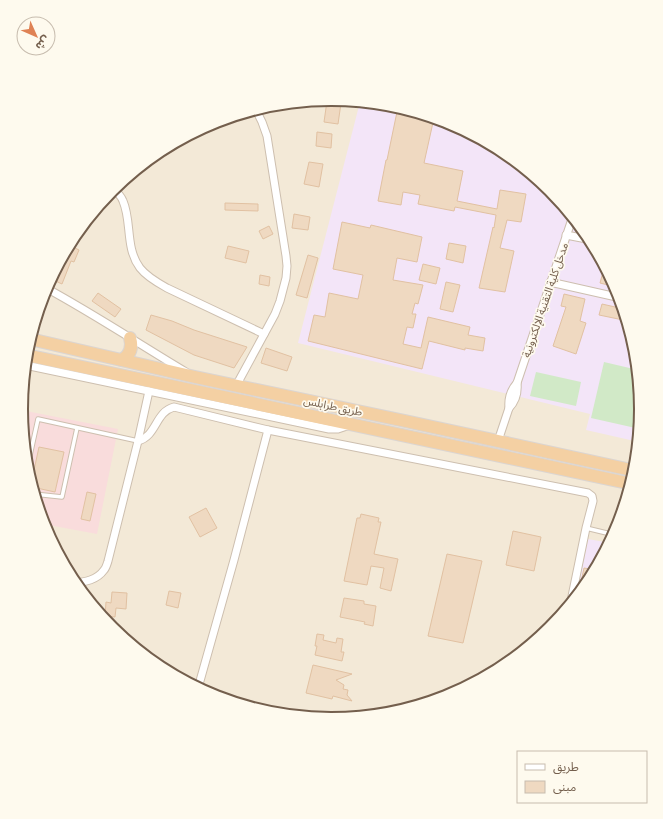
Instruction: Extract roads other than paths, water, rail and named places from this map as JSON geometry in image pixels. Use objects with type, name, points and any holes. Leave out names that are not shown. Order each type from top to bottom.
[{"type":"highway","points":[[122,360],[130,351],[130,338]]},
{"type":"highway","name":"طريق طرابلس","points":[[36,341],[236,386],[412,422],[629,469]]},
{"type":"highway","points":[[33,356],[626,483]]},
{"type":"street","points":[[236,386],[275,314],[284,288],[287,266],[285,245],[267,136],[258,115]]},
{"type":"street","points":[[118,194],[123,202],[131,248],[140,268],[156,282],[264,334]]},
{"type":"street","name":"مدخل كلية التقنية الإلكترونية","points":[[498,441],[509,408],[517,396],[517,383],[570,223]]},
{"type":"street","points":[[566,235],[582,238]]},
{"type":"street","points":[[550,282],[613,296]]},
{"type":"street","points":[[52,291],[81,307],[195,377]]},
{"type":"street","points":[[32,366],[329,429],[343,428],[352,424]]},
{"type":"street","points":[[82,582],[96,578],[104,571],[108,561],[149,392]]},
{"type":"street","points":[[138,441],[149,435],[163,413],[169,408],[174,407],[268,430],[588,493],[592,496],[593,501],[573,593]]},
{"type":"street","points":[[199,683],[234,560],[268,430]]},
{"type":"lane","points":[[31,450],[38,419],[138,441]]},
{"type":"lane","points":[[40,495],[62,497],[77,428]]},
{"type":"lane","points":[[586,528],[609,533]]}]
